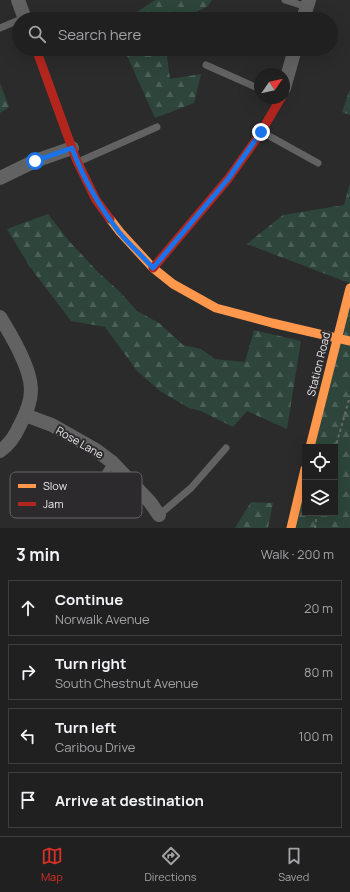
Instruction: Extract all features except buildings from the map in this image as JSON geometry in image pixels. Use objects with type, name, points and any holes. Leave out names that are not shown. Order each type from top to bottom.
[{"type":"street","points":[[18,0],[21,12]]},
{"type":"street","points":[[39,56],[72,148],[96,200],[120,232],[153,268],[173,284],[216,308],[350,341]]},
{"type":"street","points":[[290,68],[293,56]]},
{"type":"street","points":[[153,268],[228,179],[261,132],[277,104]]},
{"type":"street","points":[[0,178],[35,161],[72,148]]},
{"type":"street","name":"Station Road","points":[[311,444],[350,288]]},
{"type":"street","points":[[0,317],[28,370],[31,389],[30,403],[17,432],[0,451]]},
{"type":"street","name":"Rose Lane","points":[[25,415],[52,425],[96,450],[112,462],[122,472]]},
{"type":"street","points":[[290,528],[302,480]]},
{"type":"street","name":"Rose Lane","points":[[142,494],[159,515]]},
{"type":"lane","points":[[285,0],[306,9]]},
{"type":"lane","points":[[0,28],[12,23]]},
{"type":"lane","points":[[206,65],[254,86]]},
{"type":"lane","points":[[78,163],[156,127]]},
{"type":"lane","points":[[261,132],[318,162]]},
{"type":"lane","points":[[159,515],[191,488],[226,448]]},
{"type":"lane","points":[[106,472],[112,462]]},
{"type":"path","points":[[336,444],[350,396]]},
{"type":"path","points":[[315,528],[317,516]]},
{"type":"green space","points":[[155,0],[212,0],[208,6],[196,12],[137,12]]},
{"type":"green space","points":[[127,56],[167,56],[170,79],[201,74],[194,103],[155,118]]},
{"type":"green space","points":[[0,83],[9,107],[0,113]]},
{"type":"green space","points":[[350,89],[350,115],[342,112]]},
{"type":"green space","points":[[350,183],[350,528],[290,528],[302,478],[302,516],[338,516],[338,444],[311,444],[349,283],[247,244],[283,215],[344,205]]},
{"type":"green space","points":[[48,214],[69,241],[137,311],[159,323],[183,345],[201,349],[215,359],[245,362],[254,330],[301,341],[287,429],[247,411],[233,427],[201,411],[189,408],[160,391],[137,371],[105,327],[71,321],[30,267],[7,229]]},
{"type":"green space","points":[[251,502],[273,503],[268,528],[235,528]]},
{"type":"traffic: slow","points":[[110,219],[153,268],[173,284],[216,308],[350,341]]},
{"type":"traffic: slow","points":[[311,444],[350,288]]},
{"type":"traffic: slow","points":[[291,528],[302,480]]},
{"type":"traffic: jam","points":[[39,56],[76,159],[96,200],[110,219]]},
{"type":"traffic: jam","points":[[153,268],[228,179],[258,137],[277,104]]},
{"type":"route","points":[[35,161],[72,148],[96,200],[120,232],[153,268],[228,179],[261,132]]}]
